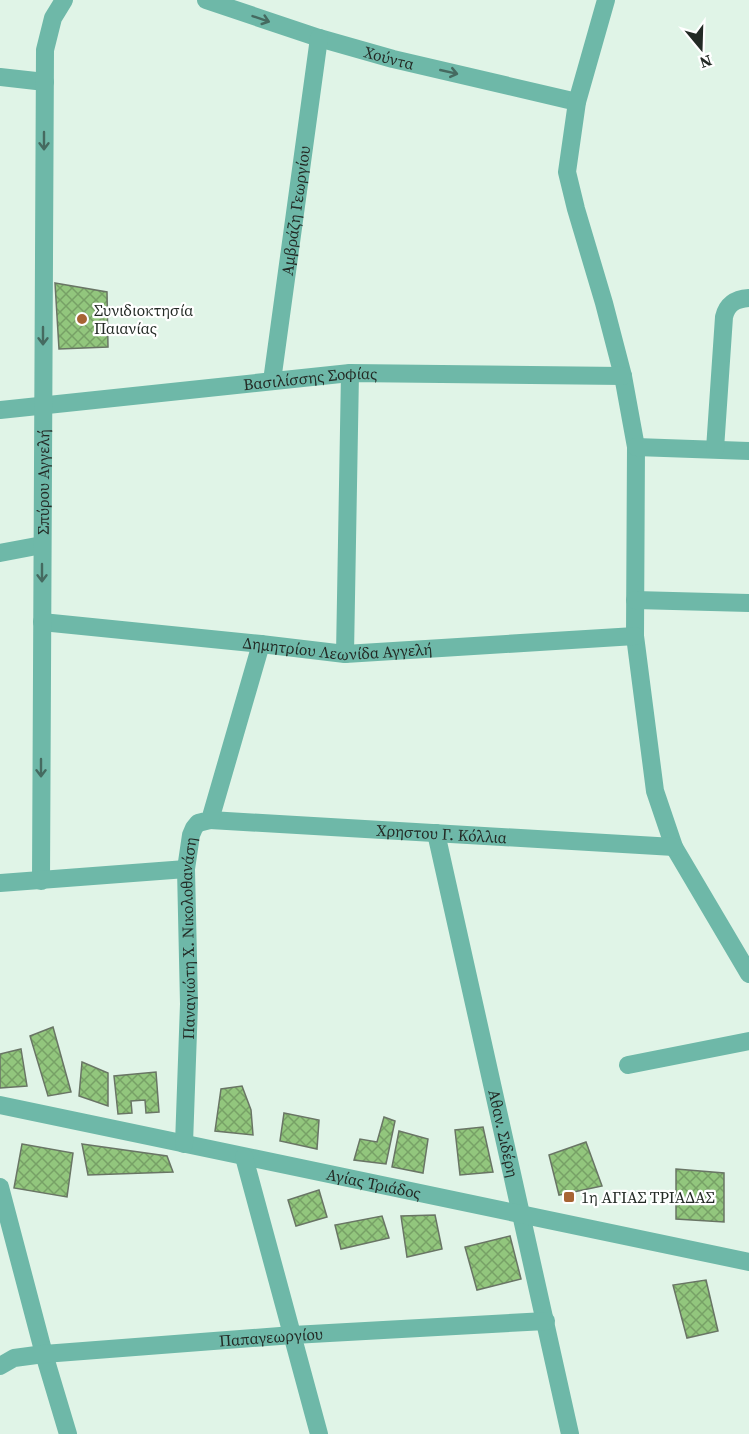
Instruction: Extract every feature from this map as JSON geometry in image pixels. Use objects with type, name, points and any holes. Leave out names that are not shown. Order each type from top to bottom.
[{"type":"street","name":"Σπύρου Αγγελή","points":[[41,881],[45,50],[53,18],[64,0]]},
{"type":"street","name":"Χούντα","points":[[206,0],[319,38],[393,59],[577,102]]},
{"type":"street","points":[[606,0],[577,102],[567,172],[623,376],[636,447],[635,636],[655,790],[674,847],[749,974]]},
{"type":"street","name":"Αμβράζη Γεωργίου","points":[[272,381],[319,38]]},
{"type":"street","points":[[0,77],[45,82]]},
{"type":"street","points":[[716,449],[725,311],[735,301],[749,298]]},
{"type":"street","points":[[345,654],[350,373]]},
{"type":"street","name":"Βασιλίσσης Σοφίας","points":[[0,410],[350,373],[623,376]]},
{"type":"street","points":[[636,447],[749,451]]},
{"type":"street","points":[[0,553],[42,545]]},
{"type":"street","points":[[635,600],[749,603]]},
{"type":"street","name":"Δημητρίου Λεωνίδα Αγγελή","points":[[42,622],[345,654],[635,636]]},
{"type":"street","name":"Παναγιώτη Χ. Νικολοθανάση","points":[[184,1144],[189,1004],[186,869],[191,835],[198,823],[210,820],[261,644]]},
{"type":"street","name":"Χρηστου Γ. Κόλλια","points":[[210,820],[674,847]]},
{"type":"street","name":"Αθαν. Σιδέρη","points":[[436,833],[570,1434]]},
{"type":"street","points":[[0,883],[186,869]]},
{"type":"street","points":[[628,1065],[749,1041]]},
{"type":"street","name":"Αγίας Τριάδος","points":[[0,1105],[749,1262]]},
{"type":"street","points":[[244,1157],[318,1434]]},
{"type":"street","points":[[0,1187],[9,1257],[44,1354],[68,1434]]},
{"type":"street","name":"Παπαγεωργίου","points":[[0,1366],[14,1358],[44,1354],[292,1335],[546,1321]]},
{"type":"building","name":"Συνιδιοκτησία Παιανίας","points":[[55,283],[107,292],[108,347],[59,349]]},
{"type":"building","points":[[53,1027],[71,1092],[48,1096],[30,1036]]},
{"type":"building","points":[[21,1049],[27,1086],[0,1088],[0,1054]]},
{"type":"building","points":[[82,1062],[108,1073],[108,1106],[79,1096]]},
{"type":"building","points":[[156,1072],[159,1112],[146,1113],[145,1100],[131,1101],[132,1113],[118,1114],[114,1076]]},
{"type":"building","points":[[242,1086],[251,1110],[253,1135],[215,1131],[221,1089]]},
{"type":"building","points":[[284,1113],[319,1120],[317,1149],[280,1141]]},
{"type":"building","points":[[384,1117],[395,1121],[386,1164],[354,1160],[360,1139],[377,1142]]},
{"type":"building","points":[[483,1127],[493,1172],[460,1175],[455,1130]]},
{"type":"building","points":[[399,1131],[428,1139],[423,1173],[392,1167]]},
{"type":"building","points":[[586,1142],[602,1186],[559,1195],[549,1155]]},
{"type":"building","points":[[22,1144],[73,1153],[67,1197],[14,1188]]},
{"type":"building","points":[[82,1144],[167,1156],[173,1172],[88,1175]]},
{"type":"building","points":[[676,1169],[724,1173],[724,1222],[676,1219]]},
{"type":"building","points":[[319,1190],[327,1217],[296,1226],[288,1200]]},
{"type":"building","points":[[435,1215],[442,1249],[407,1257],[401,1216]]},
{"type":"building","points":[[382,1216],[389,1238],[341,1249],[335,1225]]},
{"type":"building","points":[[510,1236],[521,1279],[477,1290],[465,1247]]},
{"type":"building","points":[[706,1280],[718,1331],[687,1338],[673,1285]]},
{"type":"place","name":"Συνιδιοκτησία Παιανίας","points":[[82,319]]},
{"type":"place","name":"1η ΑΓΙΑΣ ΤΡΙΑΔΑΣ","points":[[569,1197]]}]
